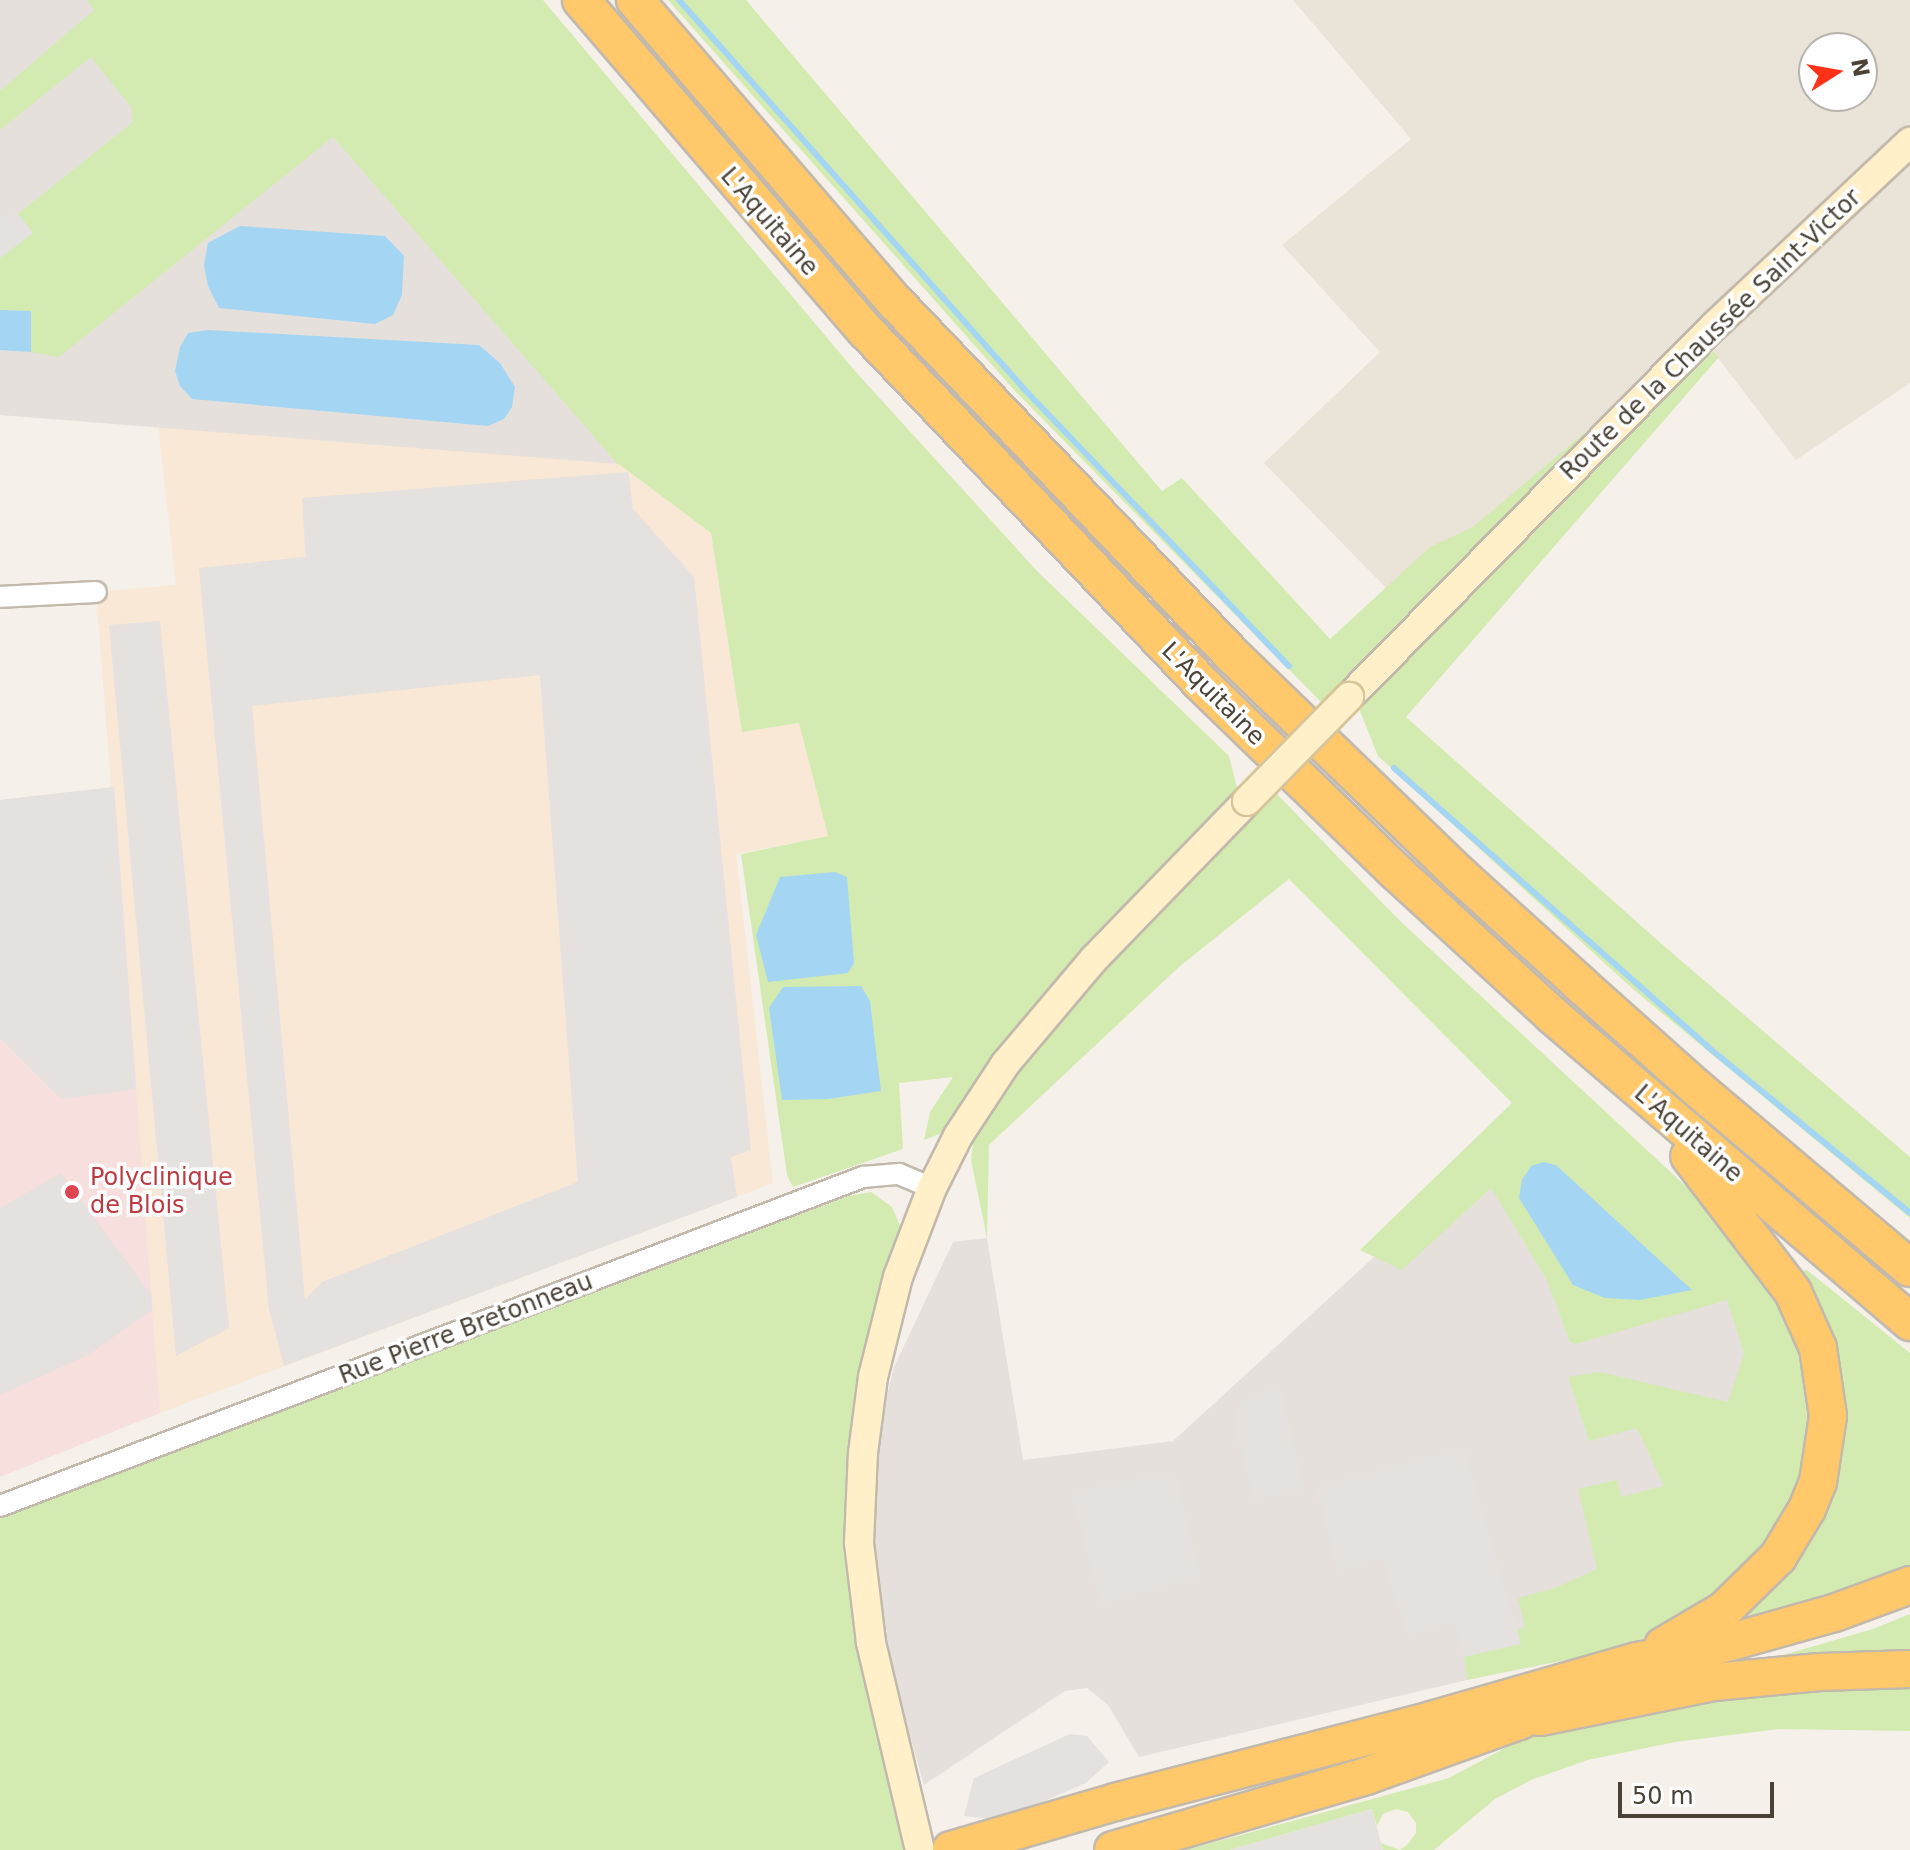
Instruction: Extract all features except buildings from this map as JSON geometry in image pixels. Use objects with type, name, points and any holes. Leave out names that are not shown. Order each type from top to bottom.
[{"type":"highway","name":"L'Aquitaine","points":[[581,0],[866,331],[1096,577],[1350,828],[1641,1095],[1910,1322]]},
{"type":"highway","name":"L'Aquitaine","points":[[635,0],[896,303],[1228,651],[1460,875],[1580,984],[1709,1099],[1910,1268]]},
{"type":"highway","points":[[1637,1661],[1724,1610],[1778,1557],[1807,1509],[1818,1482],[1828,1416],[1818,1348],[1793,1292],[1769,1256],[1641,1095]]},
{"type":"highway","points":[[951,1850],[1115,1802],[1431,1720],[1637,1661],[1713,1647],[1783,1628],[1910,1585]]},
{"type":"highway","points":[[1113,1850],[1366,1776],[1519,1721],[1570,1698],[1837,1624],[1910,1597]]},
{"type":"highway","points":[[1519,1721],[1714,1682],[1820,1672],[1910,1669]]},
{"type":"street","name":"Route de la Chaussée Saint-Victor","points":[[920,1850],[871,1642],[859,1543],[860,1497],[873,1377],[906,1253],[932,1188],[975,1107],[1049,1009],[1247,801],[1704,336],[1910,142]]},
{"type":"street","points":[[0,597],[96,592]]},
{"type":"street","name":"Rue Pierre Bretonneau","points":[[0,1506],[863,1177],[899,1174],[932,1188]]},
{"type":"shaded area","points":[[0,0],[490,0],[745,474],[0,415]]},
{"type":"shaded area","points":[[1293,0],[1910,0],[1910,383],[1796,460],[1718,358],[1417,686],[1385,587],[1264,463],[1380,352],[1282,245],[1411,139]]},
{"type":"shaded area","points":[[14,209],[33,233],[0,258],[0,220]]},
{"type":"shaded area","points":[[158,425],[616,462],[711,533],[742,732],[799,723],[828,836],[736,854],[773,1183],[160,1413],[96,592],[176,585]]},
{"type":"shaded area","points":[[628,472],[633,509],[694,577],[751,1150],[731,1157],[737,1197],[284,1366],[269,1309],[199,568],[306,557],[302,498]],"holes":[[[540,675],[578,1182],[322,1282],[305,1300],[252,706]]]},
{"type":"shaded area","points":[[160,621],[229,1328],[176,1356],[109,625]]},
{"type":"shaded area","name":"Polyclinique de Blois","points":[[114,787],[160,1413],[0,1477],[0,800]]},
{"type":"shaded area","points":[[114,787],[136,1089],[61,1099],[0,1038],[0,800]]},
{"type":"shaded area","points":[[1551,1095],[1771,1304],[1634,1641],[1139,1757],[1108,1705],[1087,1688],[1065,1691],[924,1785],[896,1687],[875,1574],[871,1511],[878,1431],[894,1367],[953,1242],[987,1238],[1023,1460],[1173,1441]]},
{"type":"shaded area","points":[[61,1173],[151,1295],[152,1310],[88,1355],[0,1395],[0,1208]]},
{"type":"shaded area","points":[[1279,1386],[1304,1489],[1254,1499],[1235,1428],[1240,1401]]},
{"type":"shaded area","points":[[1464,1448],[1521,1644],[1464,1657],[1454,1621],[1407,1635],[1382,1557],[1338,1571],[1316,1488]]},
{"type":"shaded area","points":[[1175,1472],[1200,1576],[1101,1603],[1071,1493]]},
{"type":"shaded area","points":[[1070,1734],[1087,1736],[1109,1762],[1086,1783],[1000,1820],[964,1816],[974,1778]]},
{"type":"shaded area","points":[[1372,1809],[1383,1850],[1230,1850]]},
{"type":"green space","points":[[87,0],[543,0],[855,371],[1037,571],[1229,756],[1238,792],[947,1131],[924,1140],[930,1112],[953,1077],[899,1083],[903,1149],[793,1187],[787,1175],[741,854],[828,836],[799,723],[742,732],[711,533],[616,462],[333,137],[59,357],[31,352],[31,311],[0,310],[0,258],[33,233],[18,214],[133,122],[131,107],[91,57],[0,130],[0,91],[94,10]]},
{"type":"green space","points":[[668,0],[746,0],[1162,491],[1182,478],[1330,639],[1430,547],[1473,527],[1639,387],[1496,536],[1428,596],[1323,704],[1015,391]]},
{"type":"green space","points":[[1707,346],[1719,357],[1406,717],[1664,946],[1910,1157],[1910,1218],[1634,990],[1378,756],[1358,706]]},
{"type":"green space","points":[[1275,792],[1399,920],[1733,1230],[1782,1296],[1802,1342],[1815,1425],[1806,1480],[1774,1544],[1735,1588],[1680,1622],[1620,1649],[1467,1680],[1464,1657],[1521,1643],[1517,1630],[1525,1627],[1518,1598],[1555,1588],[1597,1569],[1578,1489],[1617,1480],[1621,1497],[1664,1486],[1637,1428],[1589,1441],[1568,1377],[1600,1372],[1728,1402],[1744,1354],[1727,1300],[1576,1344],[1570,1342],[1546,1278],[1491,1188],[1402,1270],[1360,1250],[1512,1103],[1289,879],[1179,967],[989,1145],[987,1238],[971,1160],[975,1129],[1027,1053],[1089,979]]},
{"type":"green space","points":[[871,1192],[892,1207],[901,1228],[852,1528],[909,1850],[0,1850],[0,1519],[849,1196]]},
{"type":"green space","points":[[1807,1270],[1910,1353],[1910,1573],[1714,1632],[1820,1518],[1797,1272]]},
{"type":"green space","points":[[1910,1614],[1910,1661],[1738,1668],[1873,1629]]},
{"type":"green space","points":[[1819,1684],[1910,1687],[1910,1731],[1779,1729],[1675,1742],[1588,1760],[1531,1780],[1495,1799],[1434,1850],[1400,1850],[1416,1833],[1416,1823],[1408,1812],[1396,1809],[1383,1814],[1377,1826],[1372,1809],[1230,1850],[1186,1850],[1449,1778],[1520,1740],[1585,1718]]},
{"type":"green space","points":[[1381,1843],[1400,1850],[1383,1850]]},
{"type":"water","points":[[240,226],[385,236],[404,256],[402,295],[393,315],[375,324],[219,308],[208,286],[204,265],[208,243]]},
{"type":"water","points":[[0,310],[31,311],[31,352],[0,350]]},
{"type":"water","points":[[208,330],[479,345],[500,363],[515,387],[512,407],[504,419],[488,426],[192,399],[180,386],[175,371],[180,347],[188,333]]},
{"type":"water","points":[[835,872],[847,877],[854,963],[848,973],[768,982],[756,935],[780,877]]},
{"type":"water","points":[[861,986],[870,1001],[881,1091],[828,1099],[782,1100],[769,1008],[783,987]]},
{"type":"water","points":[[1544,1162],[1556,1165],[1692,1290],[1640,1300],[1605,1298],[1573,1285],[1519,1198],[1522,1180],[1531,1166]]},
{"type":"waterway","points":[[679,0],[1025,390],[1289,666]]},
{"type":"waterway","points":[[1394,768],[1708,1047],[1910,1213]]},
{"type":"place","name":"Polyclinique de Blois","points":[[72,1192]]}]
